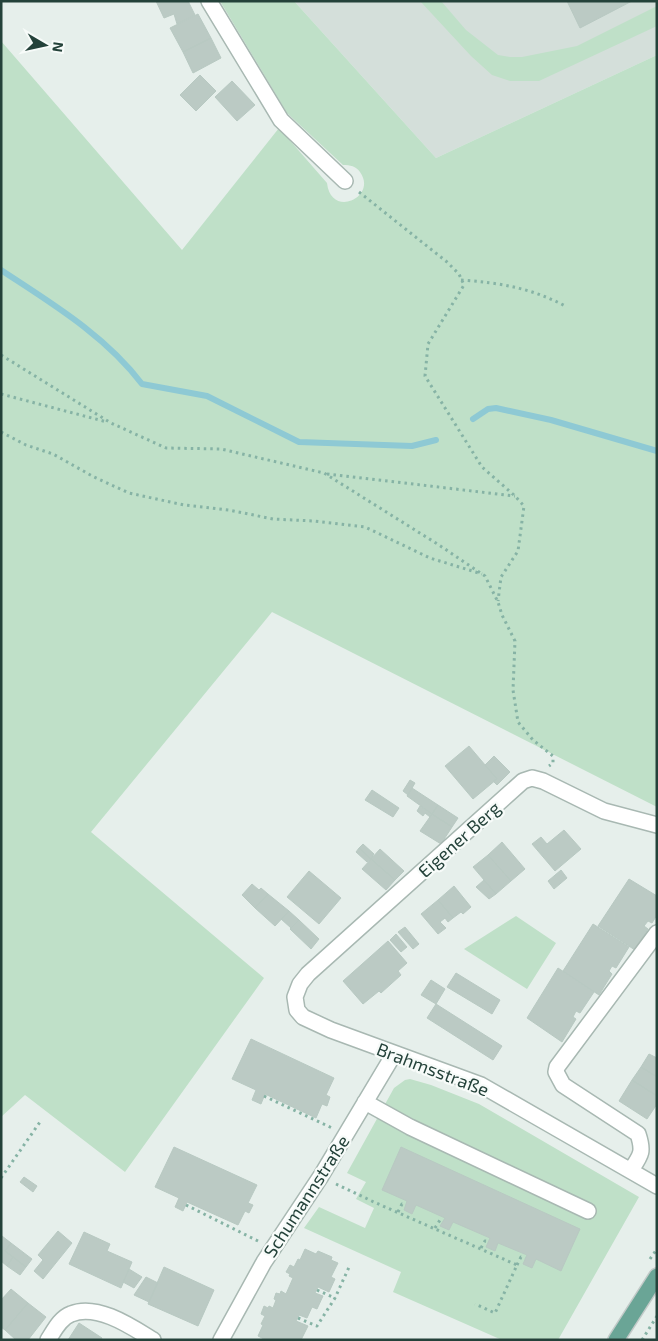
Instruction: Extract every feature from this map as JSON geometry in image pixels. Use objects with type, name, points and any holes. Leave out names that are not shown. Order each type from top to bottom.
[{"type":"main road","points":[[616,1340],[657,1276]]},
{"type":"street","points":[[208,1],[281,120],[345,181]]},
{"type":"street","points":[[532,778],[543,780],[604,811],[657,825]]},
{"type":"street","name":"Eigener Berg","points":[[295,997],[300,984],[308,974],[523,781],[532,778]]},
{"type":"street","points":[[631,1170],[638,1160],[643,1147],[638,1134],[564,1085],[556,1072],[558,1066],[657,933]]},
{"type":"street","name":"Brahmsstraße","points":[[295,997],[297,1010],[303,1017],[331,1030],[481,1085],[657,1186]]},
{"type":"street","name":"Schumannstraße","points":[[221,1340],[272,1248],[321,1176],[394,1054]]},
{"type":"street","points":[[365,1102],[410,1126],[588,1211]]},
{"type":"street","points":[[48,1340],[62,1320],[71,1314],[86,1312],[100,1313],[121,1320],[153,1340]]},
{"type":"path","points":[[345,181],[447,262],[459,274],[464,285],[428,344],[425,376],[482,467],[524,506],[518,551],[501,577],[498,602]]},
{"type":"path","points":[[461,280],[494,282],[521,288],[548,297],[567,307]]},
{"type":"path","points":[[1,355],[111,423],[166,448],[221,449],[324,473],[515,496]]},
{"type":"path","points":[[1,394],[111,423]]},
{"type":"path","points":[[1,432],[26,445],[52,454],[94,477],[129,493],[273,519],[365,527],[430,558],[485,576]]},
{"type":"path","points":[[324,473],[485,576],[515,641],[513,690],[518,722],[533,740],[553,756],[553,763],[532,778]]},
{"type":"path","points":[[264,1096],[346,1134]]},
{"type":"path","points":[[1,1178],[40,1122]]},
{"type":"path","points":[[321,1176],[517,1265]]},
{"type":"path","points":[[398,1212],[402,1204],[405,1205]]},
{"type":"path","points":[[186,1205],[272,1248]]},
{"type":"path","points":[[435,1228],[440,1220],[443,1222]]},
{"type":"path","points":[[481,1248],[485,1241],[488,1242]]},
{"type":"path","points":[[475,1304],[495,1313],[521,1257],[525,1258]]},
{"type":"path","points":[[298,1318],[317,1326],[335,1298],[350,1264]]},
{"type":"path","points":[[317,1290],[335,1298]]},
{"type":"path","points":[[642,1340],[657,1316]]},
{"type":"shaded area","points":[[294,1],[657,1],[657,55],[436,158]]},
{"type":"green space","points":[[220,1],[294,1],[436,158],[657,55],[657,807],[272,612],[91,832],[264,978],[125,1172],[25,1095],[1,1117],[1,41],[182,250],[279,128],[327,183],[330,194],[336,200],[344,202],[359,196],[363,189],[364,181],[360,172],[353,166],[343,165],[287,113]]},
{"type":"green space","points":[[420,1],[441,1],[466,30],[498,55],[510,57],[522,57],[577,46],[657,6],[657,26],[539,81],[510,81],[492,75],[471,56]]},
{"type":"green space","points":[[516,916],[556,943],[527,989],[464,949]]},
{"type":"green space","points":[[410,1079],[431,1085],[479,1104],[639,1197],[558,1340],[502,1340],[393,1292],[401,1272],[304,1228],[319,1207],[365,1228],[374,1208],[356,1199],[366,1182],[347,1173],[394,1088],[405,1080]]},
{"type":"building","points":[[156,1],[188,1],[195,15],[177,24],[174,14],[164,18]]},
{"type":"building","points":[[567,1],[632,1],[580,28]]},
{"type":"building","points":[[198,14],[211,38],[183,52],[170,28]]},
{"type":"building","points":[[211,38],[221,58],[193,73],[183,52]]},
{"type":"building","points":[[200,75],[216,91],[196,111],[180,95]]},
{"type":"building","points":[[232,81],[255,105],[237,121],[215,97]]},
{"type":"building","points":[[469,746],[497,779],[473,799],[445,766]]},
{"type":"building","points":[[494,756],[510,772],[497,785],[493,781],[497,779],[485,765]]},
{"type":"building","points":[[410,780],[415,783],[408,795],[403,791]]},
{"type":"building","points":[[412,788],[438,805],[432,814],[407,796]]},
{"type":"building","points":[[372,790],[399,808],[393,817],[365,800]]},
{"type":"building","points":[[438,805],[458,818],[452,827],[432,814]]},
{"type":"building","points":[[420,806],[432,814],[430,817],[425,813],[423,816],[417,811]]},
{"type":"building","points":[[432,814],[452,827],[441,844],[420,831]]},
{"type":"building","points":[[564,830],[581,849],[555,871],[532,844],[541,837],[547,844]]},
{"type":"building","points":[[502,842],[525,869],[511,881],[488,855]]},
{"type":"building","points":[[363,844],[374,854],[371,859],[359,848]]},
{"type":"building","points":[[359,848],[371,859],[367,862],[356,852]]},
{"type":"building","points":[[380,849],[404,871],[395,880],[371,859]]},
{"type":"building","points":[[488,855],[511,881],[496,894],[473,867]]},
{"type":"building","points":[[371,859],[395,880],[386,890],[362,869]]},
{"type":"building","points":[[561,870],[567,878],[554,889],[548,881]]},
{"type":"building","points":[[309,871],[341,898],[319,924],[287,897]]},
{"type":"building","points":[[629,879],[657,896],[657,915],[652,923],[648,921],[644,926],[648,929],[635,950],[598,926]]},
{"type":"building","points":[[484,880],[496,894],[489,899],[476,887]]},
{"type":"building","points":[[252,884],[268,894],[255,908],[242,895]]},
{"type":"building","points":[[454,886],[471,907],[463,914],[461,912],[453,918],[438,900]]},
{"type":"building","points":[[268,894],[289,911],[275,926],[255,908]]},
{"type":"building","points":[[438,900],[453,918],[448,922],[445,918],[440,922],[446,928],[438,934],[421,914]]},
{"type":"building","points":[[289,911],[299,920],[291,928],[281,919]]},
{"type":"building","points":[[299,920],[319,939],[311,949],[290,929]]},
{"type":"building","points":[[593,924],[629,947],[616,968],[612,966],[609,971],[612,974],[599,995],[563,971]]},
{"type":"building","points":[[405,927],[419,944],[413,949],[398,932]]},
{"type":"building","points":[[396,934],[407,947],[401,952],[390,940]]},
{"type":"building","points":[[388,941],[407,963],[398,971],[401,975],[381,993],[379,991],[363,1004],[343,981]]},
{"type":"building","points":[[558,968],[594,992],[580,1013],[576,1011],[573,1017],[576,1019],[562,1042],[527,1018]]},
{"type":"building","points":[[456,973],[500,1000],[492,1014],[447,987]]},
{"type":"building","points":[[431,980],[445,989],[436,1004],[421,995]]},
{"type":"building","points":[[436,1004],[502,1046],[493,1060],[427,1018]]},
{"type":"building","points":[[251,1039],[334,1078],[326,1095],[330,1097],[327,1106],[322,1104],[316,1118],[265,1094],[261,1104],[252,1100],[256,1090],[232,1079]]},
{"type":"building","points":[[649,1054],[657,1058],[657,1077],[641,1067]]},
{"type":"building","points":[[641,1067],[657,1077],[657,1096],[632,1080]]},
{"type":"building","points":[[632,1080],[657,1096],[657,1104],[647,1119],[619,1101]]},
{"type":"building","points":[[174,1147],[257,1185],[248,1203],[253,1205],[249,1213],[245,1211],[238,1225],[187,1202],[183,1211],[175,1207],[179,1198],[155,1187]]},
{"type":"building","points":[[401,1147],[580,1229],[561,1271],[536,1259],[532,1268],[523,1264],[527,1255],[498,1243],[495,1251],[486,1247],[490,1238],[453,1222],[449,1230],[440,1226],[445,1218],[416,1205],[412,1214],[404,1210],[407,1201],[382,1190]]},
{"type":"building","points":[[24,1177],[37,1186],[33,1192],[20,1182]]},
{"type":"building","points":[[58,1231],[72,1243],[43,1279],[34,1271],[43,1260],[38,1255]]},
{"type":"building","points":[[84,1232],[110,1244],[107,1251],[132,1262],[121,1288],[69,1264]]},
{"type":"building","points":[[2,1236],[11,1243],[5,1251],[13,1257],[7,1266],[1,1261]]},
{"type":"building","points":[[11,1243],[32,1259],[26,1267],[5,1251]]},
{"type":"building","points":[[305,1249],[316,1254],[318,1251],[332,1257],[331,1260],[338,1263],[331,1277],[335,1279],[329,1292],[318,1287],[315,1293],[323,1296],[317,1309],[312,1307],[307,1318],[299,1315],[296,1321],[308,1326],[301,1340],[266,1340],[258,1336],[265,1316],[261,1314],[264,1306],[273,1308],[276,1293],[280,1294],[281,1291],[286,1294],[293,1278],[286,1272],[290,1265],[294,1267],[298,1259],[300,1260]]},
{"type":"building","points":[[13,1257],[26,1267],[20,1275],[7,1266]]},
{"type":"building","points":[[164,1267],[214,1290],[198,1326],[148,1304]]},
{"type":"building","points":[[129,1269],[142,1277],[134,1288],[123,1282]]},
{"type":"building","points":[[146,1277],[158,1283],[149,1302],[134,1295]]},
{"type":"building","points":[[11,1289],[28,1303],[5,1330],[1,1327],[1,1300]]},
{"type":"building","points":[[28,1303],[46,1317],[28,1340],[16,1340],[5,1330]]},
{"type":"building","points":[[79,1323],[102,1338],[101,1340],[68,1340]]},
{"type":"waterway","points":[[1,270],[58,308],[94,335],[127,366],[142,384],[207,396],[299,442],[412,446],[436,440]]},
{"type":"waterway","points":[[473,419],[488,409],[496,408],[551,420],[657,451]]}]
